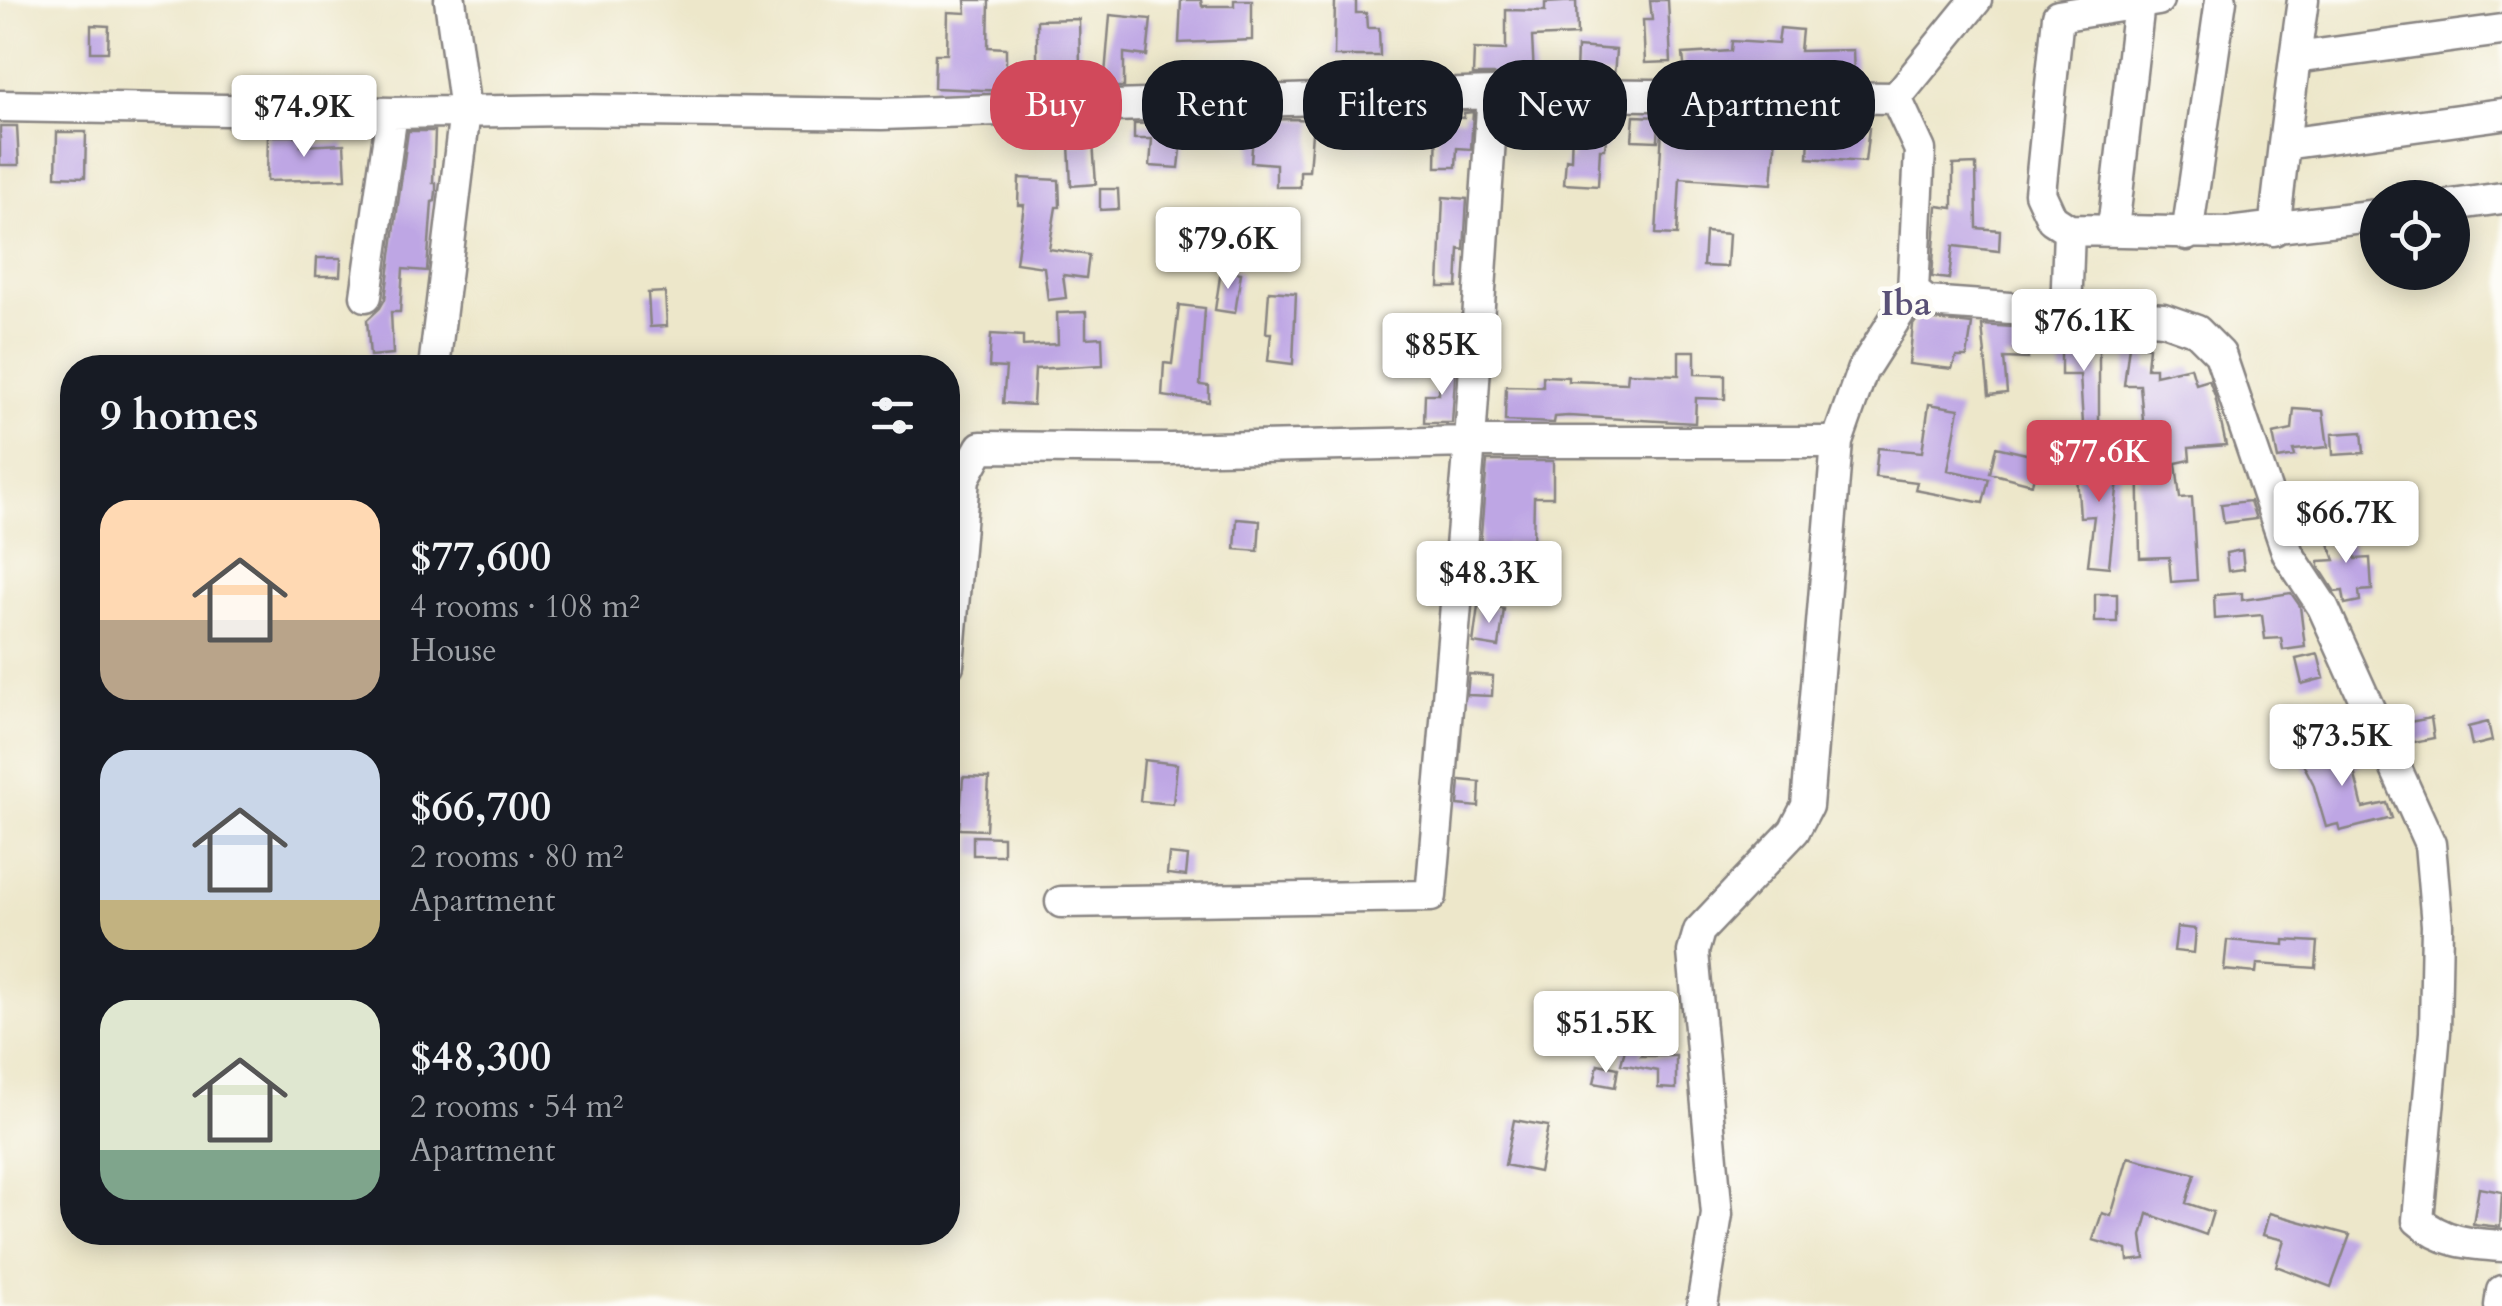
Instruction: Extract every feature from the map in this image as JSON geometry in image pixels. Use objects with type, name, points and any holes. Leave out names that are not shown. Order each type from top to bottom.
[{"type":"street","points":[[436,355],[465,111],[450,0]]},
{"type":"street","points":[[1896,98],[1976,0]]},
{"type":"street","points":[[2187,235],[2221,0]]},
{"type":"street","points":[[2274,230],[2303,0]]},
{"type":"street","points":[[2113,229],[2148,2],[2058,16],[2040,192],[2052,219],[2069,230],[2187,235],[2274,230],[2360,218]]},
{"type":"street","points":[[2295,58],[2502,30]]},
{"type":"street","points":[[0,106],[392,113],[882,114],[1483,94]]},
{"type":"street","points":[[1627,95],[1896,98]]},
{"type":"street","points":[[1702,1306],[1717,1214],[1693,952],[1699,930],[1794,831],[1807,806],[1837,442],[1862,372],[1913,290],[1920,150],[1896,98]]},
{"type":"street","points":[[366,296],[392,113]]},
{"type":"street","points":[[2284,144],[2502,114]]},
{"type":"street","points":[[1061,902],[1430,896],[1470,442],[1490,150]]},
{"type":"street","points":[[2470,202],[2502,198]]},
{"type":"street","points":[[2066,312],[2069,230]]},
{"type":"street","points":[[1913,290],[1927,302],[2163,318],[2197,331],[2220,354],[2288,554],[2323,607],[2430,844],[2437,925],[2435,1032],[2418,1220],[2435,1235],[2471,1244],[2502,1246]]},
{"type":"street","points":[[960,525],[964,478],[981,447],[1171,450],[1470,442],[1837,442]]},
{"type":"street","points":[[2500,1306],[2502,1291]]},
{"type":"building","points":[[965,0],[989,0],[988,47],[1006,48],[1006,60],[990,60],[990,90],[934,88],[935,54],[947,54],[948,12],[966,13]]},
{"type":"building","points":[[1181,0],[1201,0],[1202,6],[1234,6],[1234,0],[1252,0],[1252,40],[1179,43]]},
{"type":"building","points":[[1335,0],[1356,0],[1356,13],[1366,13],[1367,28],[1379,28],[1380,56],[1334,56]]},
{"type":"building","points":[[1650,0],[1668,0],[1671,60],[1645,63],[1643,20],[1652,20]]},
{"type":"building","points":[[1576,1],[1577,35],[1532,37],[1533,60],[1483,60],[1483,75],[1473,75],[1474,49],[1506,50],[1506,10],[1545,11],[1545,3]]},
{"type":"building","points":[[1110,15],[1151,19],[1147,56],[1124,53],[1124,87],[1122,60],[1106,60]]},
{"type":"building","points":[[1079,19],[1080,60],[1037,60],[1037,20]]},
{"type":"building","points":[[91,25],[109,26],[108,52],[91,52]]},
{"type":"building","points":[[1780,28],[1802,30],[1800,51],[1853,50],[1853,60],[1684,60],[1683,54],[1731,51],[1732,41],[1778,44]]},
{"type":"building","points":[[1577,47],[1616,50],[1615,60],[1577,60]]},
{"type":"building","points":[[1473,112],[1471,149],[1463,148],[1464,113]]},
{"type":"building","points":[[1634,116],[1647,117],[1647,141],[1632,140]]},
{"type":"building","points":[[1283,119],[1303,119],[1303,150],[1311,150],[1309,171],[1300,171],[1300,187],[1276,187],[1276,164],[1251,162],[1252,150],[1283,150]]},
{"type":"building","points":[[1134,124],[1142,124],[1142,139],[1134,139]]},
{"type":"building","points":[[0,126],[17,126],[19,165],[0,165]]},
{"type":"building","points":[[408,131],[435,131],[436,191],[427,271],[403,269],[400,312],[391,312],[393,354],[370,355],[367,320],[385,299]]},
{"type":"building","points":[[57,132],[86,132],[85,177],[56,176]]},
{"type":"building","points":[[268,136],[301,136],[301,146],[344,144],[346,179],[267,181]]},
{"type":"building","points":[[1069,150],[1094,150],[1096,184],[1071,186]]},
{"type":"building","points":[[1151,150],[1181,150],[1179,168],[1150,166]]},
{"type":"building","points":[[1436,150],[1457,150],[1456,167],[1436,167]]},
{"type":"building","points":[[1571,150],[1600,150],[1598,186],[1564,184],[1566,159],[1571,160]]},
{"type":"building","points":[[1661,150],[1775,150],[1772,184],[1680,178],[1677,235],[1656,234]]},
{"type":"building","points":[[1808,150],[1866,150],[1865,162],[1808,158]]},
{"type":"building","points":[[1976,164],[1977,228],[2000,230],[1999,251],[1953,246],[1949,279],[1932,277],[1937,206],[1953,208],[1953,165]]},
{"type":"building","points":[[1019,178],[1059,180],[1060,207],[1056,207],[1049,249],[1089,255],[1086,278],[1063,275],[1066,298],[1048,300],[1044,267],[1016,263],[1024,205],[1018,205]]},
{"type":"building","points":[[1100,189],[1118,189],[1119,209],[1100,210]]},
{"type":"building","points":[[1443,197],[1467,199],[1457,287],[1439,287]]},
{"type":"building","points":[[1705,232],[1729,234],[1727,267],[1703,266]]},
{"type":"building","points":[[317,258],[341,258],[340,276],[316,276]]},
{"type":"building","points":[[1221,270],[1241,273],[1235,313],[1215,310]]},
{"type":"building","points":[[1269,291],[1296,293],[1293,364],[1268,361]]},
{"type":"building","points":[[665,292],[667,326],[650,327],[648,293]]},
{"type":"building","points":[[1179,305],[1205,308],[1200,385],[1209,386],[1209,402],[1162,396],[1164,363],[1172,364]]},
{"type":"building","points":[[1086,312],[1086,338],[1102,337],[1103,365],[1035,369],[1033,405],[1003,403],[1006,368],[989,367],[991,334],[1023,336],[1023,346],[1058,344],[1057,313]]},
{"type":"building","points":[[1918,318],[1972,324],[1967,357],[1956,357],[1952,369],[1909,364],[1913,325]]},
{"type":"building","points":[[1982,325],[2030,328],[2028,359],[2004,358],[2007,393],[1989,395]]},
{"type":"building","points":[[2061,340],[2099,340],[2099,424],[2083,424],[2080,375],[2061,375]]},
{"type":"building","points":[[2129,345],[2149,347],[2147,368],[2155,368],[2155,375],[2191,367],[2196,384],[2209,380],[2215,396],[2226,445],[2189,448],[2190,460],[2176,463],[2180,498],[2192,497],[2197,580],[2171,582],[2169,557],[2140,558],[2138,445],[2145,444],[2140,385],[2124,385]]},
{"type":"building","points":[[1679,351],[1695,351],[1695,374],[1725,375],[1725,399],[1696,398],[1695,423],[1568,416],[1555,417],[1554,423],[1505,421],[1506,386],[1543,387],[1543,376],[1627,383],[1628,373],[1679,375]]},
{"type":"building","points":[[1440,363],[1456,364],[1452,423],[1424,423],[1425,394],[1439,394]]},
{"type":"building","points":[[1929,404],[1959,409],[1948,470],[1989,479],[1983,503],[1915,490],[1917,482],[1875,477],[1878,448],[1922,452]]},
{"type":"building","points":[[2294,409],[2323,411],[2328,447],[2293,450],[2295,456],[2278,459],[2273,434],[2292,430]]},
{"type":"building","points":[[2362,432],[2364,453],[2333,455],[2332,434]]},
{"type":"building","points":[[1996,447],[2039,457],[2032,484],[1990,473]]},
{"type":"building","points":[[2120,460],[2109,567],[2088,565],[2094,516],[2080,517],[2076,463]]},
{"type":"building","points":[[1487,461],[1553,461],[1553,497],[1534,497],[1533,544],[1504,544],[1504,571],[1478,571]]},
{"type":"building","points":[[2250,501],[2256,519],[2224,523],[2221,504]]},
{"type":"building","points":[[1237,519],[1260,521],[1258,551],[1235,549]]},
{"type":"building","points":[[2344,523],[2356,559],[2370,558],[2372,590],[2359,591],[2360,601],[2345,604],[2343,591],[2335,592],[2319,567],[2319,561],[2335,560],[2324,530]]},
{"type":"building","points":[[2242,550],[2244,569],[2228,571],[2226,553]]},
{"type":"building","points":[[2242,593],[2242,600],[2291,593],[2300,606],[2305,647],[2283,650],[2281,638],[2265,639],[2262,615],[2215,619],[2214,595]]},
{"type":"building","points":[[2095,594],[2117,594],[2117,622],[2095,622]]},
{"type":"building","points":[[1478,606],[1504,609],[1499,647],[1473,643]]},
{"type":"building","points":[[2318,654],[2324,678],[2302,684],[2296,659]]},
{"type":"building","points":[[1469,674],[1493,676],[1492,696],[1467,695]]},
{"type":"building","points":[[2431,718],[2434,738],[2408,743],[2404,723]]},
{"type":"building","points":[[2488,722],[2492,741],[2472,746],[2468,727]]},
{"type":"building","points":[[2353,739],[2363,763],[2353,767],[2363,808],[2387,803],[2392,818],[2340,831],[2338,824],[2326,827],[2313,783],[2302,762]]},
{"type":"building","points":[[1144,760],[1177,764],[1173,804],[1140,801]]},
{"type":"building","points":[[963,777],[989,778],[986,830],[960,829]]},
{"type":"building","points":[[1460,780],[1480,782],[1479,807],[1458,805]]},
{"type":"building","points":[[973,836],[1003,837],[1003,855],[973,855]]},
{"type":"building","points":[[1169,854],[1188,856],[1186,876],[1167,874]]},
{"type":"building","points":[[2177,927],[2196,929],[2194,953],[2174,951]]},
{"type":"building","points":[[2227,940],[2284,945],[2284,940],[2318,942],[2316,968],[2257,964],[2256,973],[2224,970]]},
{"type":"building","points":[[1627,1042],[1644,1045],[1641,1056],[1676,1056],[1676,1089],[1658,1088],[1658,1071],[1621,1064]]},
{"type":"building","points":[[1598,1064],[1618,1068],[1615,1087],[1594,1083]]},
{"type":"building","points":[[1514,1120],[1548,1126],[1539,1172],[1505,1165]]},
{"type":"building","points":[[2128,1157],[2195,1174],[2186,1203],[2213,1212],[2206,1235],[2148,1214],[2142,1236],[2145,1259],[2128,1261],[2127,1250],[2093,1240],[2102,1213],[2111,1216]]},
{"type":"building","points":[[2479,1188],[2502,1192],[2500,1227],[2473,1224]]},
{"type":"building","points":[[2269,1213],[2350,1235],[2331,1287],[2276,1266],[2284,1240],[2263,1235]]},
{"type":"district","name":"Iba","points":[[1906,303]]}]
